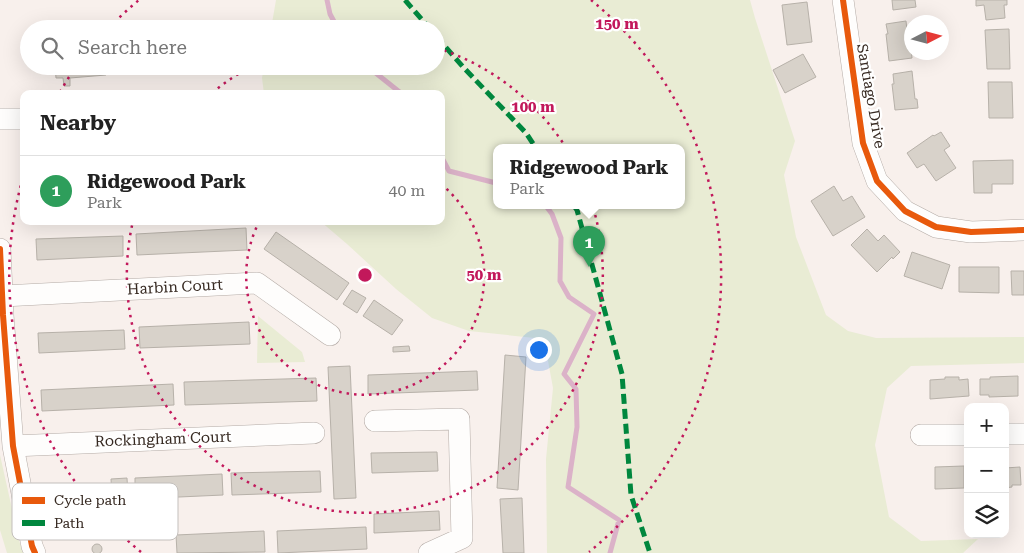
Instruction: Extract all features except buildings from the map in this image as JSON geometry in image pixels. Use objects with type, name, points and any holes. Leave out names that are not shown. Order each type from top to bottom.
[{"type":"street","name":"Santiago Drive","points":[[843,0],[863,143],[877,181],[905,211],[936,227],[971,232],[1024,230]]},
{"type":"street","points":[[0,119],[20,119]]},
{"type":"street","points":[[0,249],[13,446],[20,483]]},
{"type":"street","name":"Harbin Court","points":[[3,296],[257,283],[330,335]]},
{"type":"street","points":[[375,421],[459,418],[462,538],[429,553]]},
{"type":"street","name":"Rockingham Court","points":[[13,446],[314,433]]},
{"type":"street","points":[[1009,434],[1024,434]]},
{"type":"street","points":[[920,435],[964,435]]},
{"type":"street","points":[[31,540],[35,553]]},
{"type":"green space","points":[[276,0],[750,0],[795,141],[784,175],[796,237],[826,315],[848,331],[876,338],[1024,337],[1024,363],[911,366],[887,388],[875,445],[889,517],[921,541],[978,539],[963,553],[547,553],[546,459],[553,388],[544,339],[469,331],[432,318],[396,289],[325,225],[445,225],[445,90],[264,90],[262,75],[445,75],[445,20],[273,20]]},
{"type":"green space","points":[[258,316],[302,352],[305,362],[257,363]]},
{"type":"green space","points":[[0,455],[12,509],[12,540],[19,540],[23,553],[7,553],[0,530]]},
{"type":"waterway","points":[[327,0],[333,20]]},
{"type":"waterway","points":[[378,75],[397,90]]},
{"type":"waterway","points":[[445,164],[449,171],[493,182]]},
{"type":"waterway","points":[[548,209],[561,238],[560,281],[569,297],[594,314],[564,374],[576,389],[577,427],[568,487],[619,520],[610,553]]},
{"type":"marked path","points":[[405,0],[422,20]]},
{"type":"marked path","points":[[445,46],[526,133],[533,144]]},
{"type":"marked path","points":[[576,209],[622,374],[631,495],[650,553]]},
{"type":"cycle path","points":[[843,0],[863,143],[877,181],[905,211],[936,227],[971,232],[1024,230]]},
{"type":"cycle path","points":[[0,249],[13,446],[20,483]]},
{"type":"cycle path","points":[[31,540],[35,553]]},
{"type":"place","name":"Ridgewood Park","points":[[589,267]]}]
